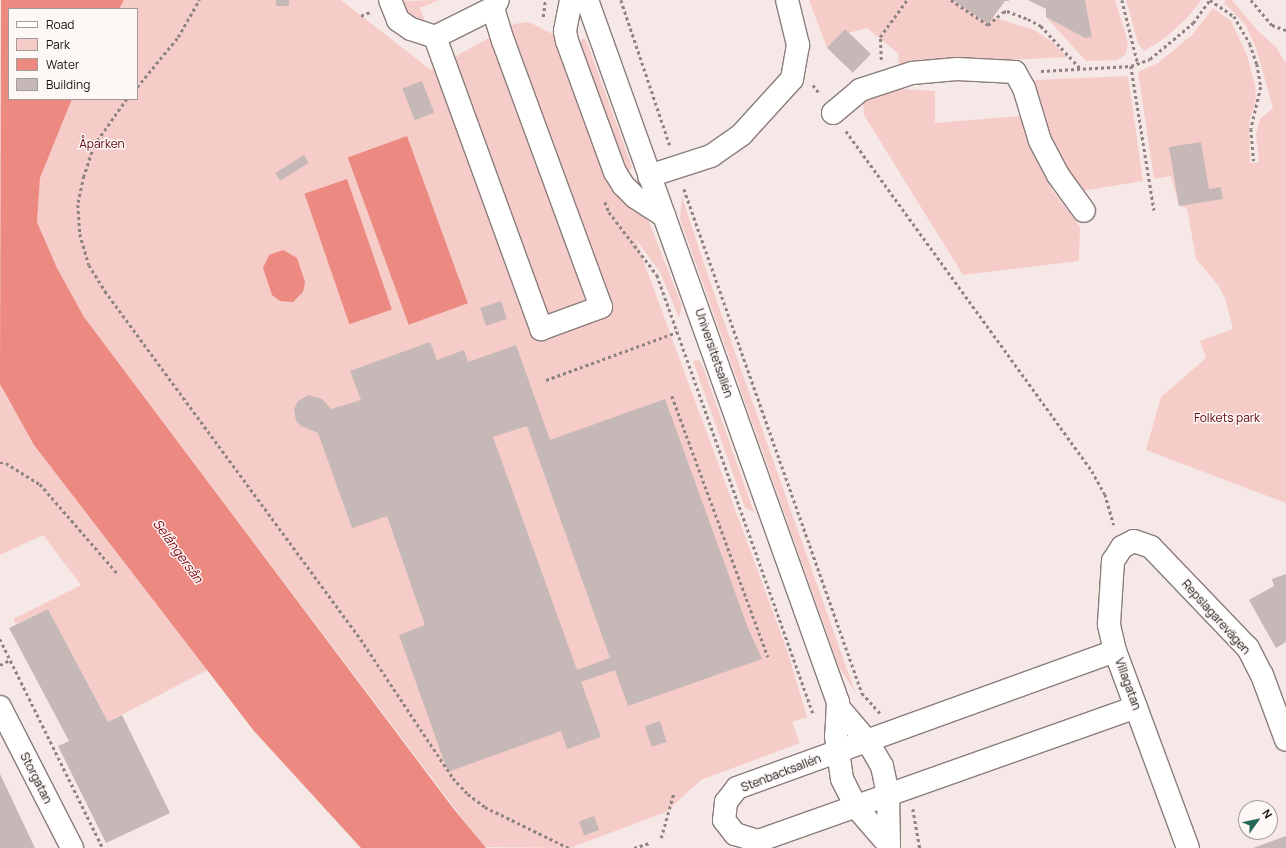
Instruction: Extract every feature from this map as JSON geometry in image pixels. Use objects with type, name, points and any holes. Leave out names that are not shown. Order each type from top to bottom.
[{"type":"street","points":[[390,0],[398,20],[411,29],[435,37],[495,4],[601,307],[541,329],[435,37]]},
{"type":"street","points":[[571,0],[565,31],[567,41],[616,172],[623,185],[635,197],[664,216]]},
{"type":"street","name":"Universitetsallén","points":[[587,0],[649,176],[704,323],[838,707],[838,751],[842,779],[856,807],[888,846]]},
{"type":"street","points":[[649,176],[675,154],[711,156],[742,134],[792,79],[798,46],[787,0]]},
{"type":"street","points":[[833,113],[860,90],[912,73],[949,70],[1015,72],[1024,88],[1040,141],[1058,175],[1084,211]]},
{"type":"street","name":"Repslagarevägen","points":[[1122,547],[1134,541],[1150,547],[1248,648],[1262,675],[1286,740]]},
{"type":"street","name":"Villagatan","points":[[1122,547],[1113,561],[1109,624],[1115,651],[1188,848]]},
{"type":"street","name":"Stenbacksallén","points":[[1115,651],[868,742],[838,751],[737,788],[726,802],[724,820],[735,834],[758,841],[1136,707]]},
{"type":"street","name":"Storgatan","points":[[0,707],[72,848]]},
{"type":"street","name":"Universitetsallén","points":[[838,707],[868,742],[882,766],[888,794],[888,846]]},
{"type":"path","points":[[138,86],[178,37],[199,0]]},
{"type":"path","points":[[544,25],[542,11],[545,0]]},
{"type":"path","points":[[621,0],[862,693],[884,716],[893,732]]},
{"type":"path","points":[[885,82],[879,42],[907,0]]},
{"type":"path","points":[[951,0],[988,25],[1003,12],[1007,11],[1034,22],[1064,48],[1081,69]]},
{"type":"path","points":[[1122,0],[1138,64]]},
{"type":"path","points":[[1015,72],[1131,66],[1138,64],[1150,59],[1193,23],[1210,0],[1234,16],[1250,44],[1257,64],[1261,87],[1251,129],[1254,161]]},
{"type":"path","points":[[1251,0],[1272,25],[1286,30]]},
{"type":"path","points":[[796,60],[1092,471],[1105,494],[1122,547]]},
{"type":"path","points":[[1131,66],[1154,210]]},
{"type":"path","points":[[126,100],[94,146],[84,176],[78,205],[80,234],[89,265],[104,291],[364,644],[453,778],[485,807],[569,848]]},
{"type":"path","points":[[604,197],[609,212],[657,275],[814,717]]},
{"type":"path","points":[[546,380],[729,314]]},
{"type":"path","points":[[672,396],[768,657]]},
{"type":"path","points":[[0,463],[6,463],[40,484],[118,574]]},
{"type":"path","points":[[0,639],[103,848]]},
{"type":"path","points":[[0,665],[10,660]]},
{"type":"path","points":[[910,787],[920,848]]},
{"type":"path","points":[[661,838],[674,792]]},
{"type":"path","points":[[634,848],[649,843]]},
{"type":"green space","name":"Åparken","points":[[124,0],[341,0],[431,70],[514,24],[529,22],[553,34],[615,189],[649,222],[682,306],[679,318],[660,272],[635,238],[787,650],[807,717],[792,722],[800,743],[701,780],[666,812],[570,848],[484,847],[84,317],[57,268],[37,222],[40,178],[72,100],[138,100],[138,8],[120,8]]},
{"type":"green space","points":[[398,0],[439,0],[420,8],[426,24],[416,25]]},
{"type":"green space","points":[[809,0],[953,0],[988,24],[993,17],[1034,30],[1051,41],[1068,57],[899,65],[898,53],[867,28],[848,33],[845,29],[827,48]]},
{"type":"green space","points":[[1085,0],[1115,0],[1128,42],[1126,54],[1117,60],[1086,61],[1046,17],[1085,38],[1092,36]]},
{"type":"green space","points":[[1126,0],[1201,0],[1187,18],[1165,38],[1144,51],[1138,43]]},
{"type":"green space","name":"Folkets park","points":[[1226,0],[1232,0],[1258,31],[1276,47],[1286,64],[1286,503],[1146,450],[1161,397],[1206,358],[1200,341],[1233,329],[1225,298],[1218,285],[1196,259],[1187,208],[1179,206],[1171,176],[1154,179],[1138,72],[1158,63],[1192,35],[1213,8],[1231,21],[1247,55],[1255,84],[1256,100],[1249,122],[1250,163],[1259,162],[1256,134],[1260,119],[1273,108],[1256,48],[1245,24],[1224,3]]},
{"type":"green space","points":[[581,39],[585,39],[587,42],[632,167],[628,172],[626,171],[581,47]]},
{"type":"green space","points":[[1128,76],[1143,181],[1081,191],[1066,171],[1051,139],[1034,80]]},
{"type":"green space","points":[[902,89],[935,91],[935,123],[1022,116],[1034,156],[1053,191],[1080,227],[1079,261],[963,275],[864,115],[863,101]]},
{"type":"green space","points":[[682,197],[708,276],[855,692],[839,667],[680,219]]},
{"type":"green space","points":[[699,360],[703,367],[754,512],[745,508],[693,361]]},
{"type":"green space","points":[[0,384],[34,445],[207,670],[108,722],[48,609],[16,624],[13,619],[81,585],[43,535],[0,555]]},
{"type":"water","name":"Selångersån","points":[[1,0],[124,0],[120,8],[8,8],[8,100],[72,100],[40,178],[37,222],[57,268],[84,317],[453,808],[486,848],[361,848],[254,731],[34,445],[0,384]]},
{"type":"water","points":[[407,136],[468,303],[409,325],[348,158]]},
{"type":"water","points":[[347,179],[392,309],[349,324],[304,194]]},
{"type":"water","points":[[283,250],[297,258],[305,282],[303,292],[293,302],[280,301],[272,295],[263,268],[269,255]]},
{"type":"building","points":[[276,0],[289,0],[289,6],[276,6]]},
{"type":"building","points":[[953,0],[1009,1],[1005,1],[988,24]]},
{"type":"building","points":[[1028,0],[1085,0],[1092,37],[1085,38],[1046,17],[1046,9]]},
{"type":"building","points":[[845,29],[871,54],[853,73],[827,48]]},
{"type":"building","points":[[422,81],[434,113],[415,120],[402,89]]},
{"type":"building","points":[[1201,142],[1209,189],[1221,187],[1223,199],[1179,206],[1169,147]]},
{"type":"building","points":[[304,155],[309,163],[280,181],[275,173]]},
{"type":"building","points":[[501,301],[507,319],[486,326],[480,308]]},
{"type":"building","points":[[430,342],[437,360],[464,350],[468,362],[516,345],[550,440],[665,399],[748,628],[762,659],[628,706],[615,670],[581,682],[601,737],[567,749],[561,731],[448,772],[399,635],[425,625],[387,516],[352,528],[318,433],[301,426],[296,421],[294,409],[298,401],[309,395],[322,399],[331,409],[361,400],[350,371]],"holes":[[[527,426],[610,658],[577,670],[493,437]]]},
{"type":"building","points":[[1286,574],[1286,642],[1276,648],[1249,600],[1274,586],[1272,579]]},
{"type":"building","points":[[48,609],[108,722],[122,715],[170,813],[106,843],[58,746],[69,741],[9,628]]},
{"type":"building","points":[[660,721],[667,742],[652,747],[645,726]]},
{"type":"building","points":[[0,774],[35,848],[0,848]]},
{"type":"building","points":[[594,816],[599,830],[584,836],[579,821]]},
{"type":"building","points":[[1286,836],[1286,848],[1253,848],[1278,840]]}]
